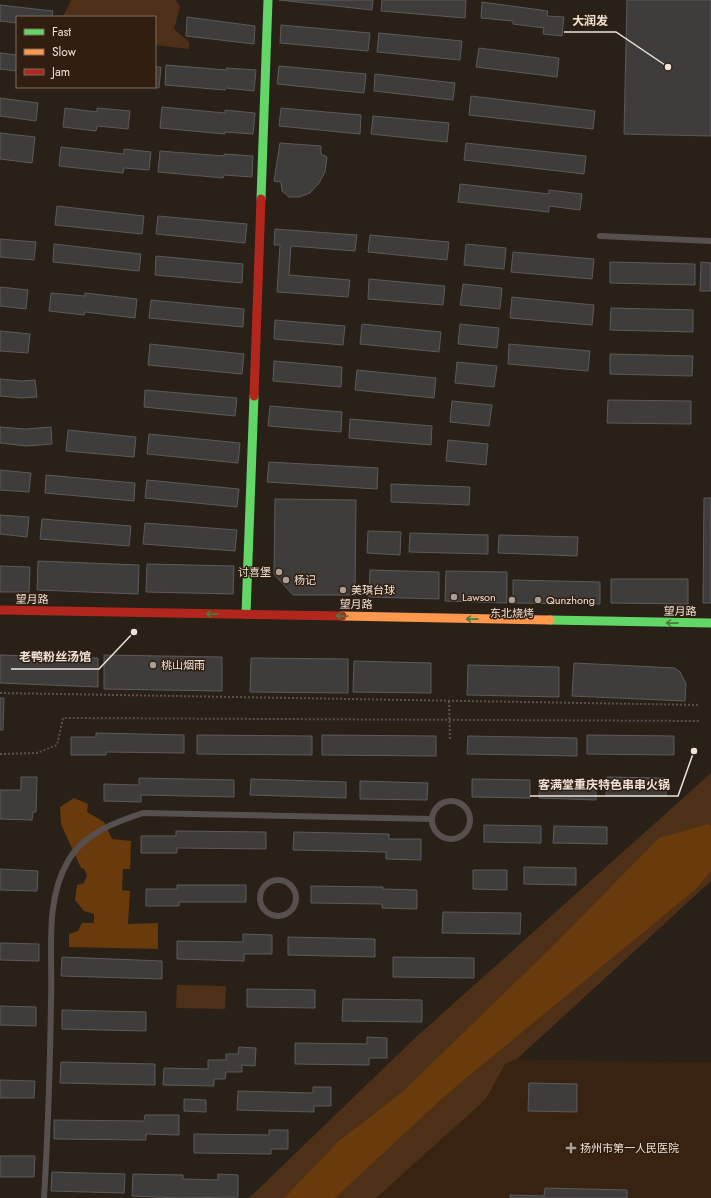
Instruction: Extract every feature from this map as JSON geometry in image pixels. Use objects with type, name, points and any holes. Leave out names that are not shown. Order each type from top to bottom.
[{"type":"street","points":[[246,614],[268,0]]},
{"type":"street","name":"望月路","points":[[0,610],[711,623]]},
{"type":"street","name":"望月路","points":[[142,622],[711,632]]},
{"type":"lane","points":[[600,236],[711,241]]},
{"type":"lane","points":[[451,801],[461,803],[468,810],[470,820],[468,829],[461,836],[451,839],[442,836],[435,829],[432,820],[435,810],[442,803],[451,801]]},
{"type":"lane","points":[[44,1198],[52,999],[53,902],[60,875],[69,859],[92,836],[117,821],[143,813],[432,820]]},
{"type":"lane","points":[[278,879],[284,880],[293,887],[296,898],[292,909],[288,913],[277,916],[270,915],[261,906],[260,894],[266,883],[278,879]]},
{"type":"path","points":[[0,693],[699,705]]},
{"type":"path","points":[[450,701],[450,740]]},
{"type":"path","points":[[0,754],[38,753],[57,745],[63,718],[699,721]]},
{"type":"shaded area","points":[[71,0],[176,0],[180,7],[174,29],[189,42],[189,49],[156,45],[156,16],[63,16]]},
{"type":"shaded area","points":[[711,773],[711,881],[517,1059],[505,1064],[486,1099],[376,1198],[249,1198],[415,1038]]},
{"type":"shaded area","points":[[74,798],[88,804],[87,812],[104,822],[112,839],[131,841],[130,869],[123,869],[122,890],[130,891],[128,924],[158,923],[158,949],[69,947],[69,934],[78,931],[82,923],[94,923],[94,914],[84,911],[75,900],[77,885],[84,883],[87,875],[84,869],[81,868],[61,824],[60,807]]},
{"type":"shaded area","points":[[708,824],[711,826],[711,871],[696,889],[448,1093],[335,1198],[284,1198],[339,1141],[401,1093],[551,948],[659,838]]},
{"type":"shaded area","points":[[177,985],[226,986],[225,1009],[176,1008]]},
{"type":"shaded area","name":"扬州市第一人民医院","points":[[517,1059],[711,1063],[711,1198],[376,1198],[486,1099],[505,1064]]},
{"type":"building","points":[[279,0],[373,0],[372,10]]},
{"type":"building","points":[[382,0],[466,0],[465,18],[381,11]]},
{"type":"building","points":[[627,0],[711,0],[711,136],[624,134]]},
{"type":"building","points":[[482,2],[548,11],[547,16],[564,17],[562,36],[543,34],[544,28],[513,24],[513,21],[481,18]]},
{"type":"building","points":[[0,5],[53,11],[52,16],[16,16],[16,23],[0,21]]},
{"type":"building","points":[[187,17],[255,26],[254,44],[186,36]]},
{"type":"building","points":[[281,25],[370,33],[368,51],[280,43]]},
{"type":"building","points":[[379,33],[462,41],[460,60],[377,52]]},
{"type":"building","points":[[479,48],[559,58],[557,77],[476,67]]},
{"type":"building","points":[[0,53],[16,55],[16,71],[0,69]]},
{"type":"building","points":[[166,65],[226,70],[226,68],[256,70],[254,91],[165,85]]},
{"type":"building","points":[[279,66],[366,74],[364,93],[277,84]]},
{"type":"building","points":[[156,67],[161,67],[159,88],[156,88]]},
{"type":"building","points":[[375,74],[455,83],[453,100],[374,91]]},
{"type":"building","points":[[471,96],[595,111],[593,129],[469,115]]},
{"type":"building","points":[[0,98],[38,103],[36,121],[0,116]]},
{"type":"building","points":[[162,107],[225,113],[225,110],[255,113],[253,134],[225,132],[225,134],[160,128]]},
{"type":"building","points":[[65,108],[97,112],[97,108],[130,111],[128,129],[97,126],[96,131],[63,127]]},
{"type":"building","points":[[281,108],[361,115],[360,134],[279,126]]},
{"type":"building","points":[[373,116],[449,123],[447,142],[371,134]]},
{"type":"building","points":[[0,133],[35,137],[32,163],[0,159]]},
{"type":"building","points":[[280,143],[321,146],[321,154],[327,157],[325,172],[319,183],[310,193],[299,197],[289,197],[282,191],[281,182],[274,181]]},
{"type":"building","points":[[466,143],[586,156],[584,174],[464,160]]},
{"type":"building","points":[[61,147],[124,154],[124,149],[151,152],[149,170],[124,168],[123,173],[59,166]]},
{"type":"building","points":[[160,151],[224,156],[224,154],[253,156],[252,177],[224,175],[223,178],[158,172]]},
{"type":"building","points":[[460,184],[549,194],[549,190],[582,194],[580,210],[549,206],[549,212],[458,202]]},
{"type":"building","points":[[57,206],[144,216],[142,234],[55,225]]},
{"type":"building","points":[[158,216],[247,224],[245,243],[156,234]]},
{"type":"building","points":[[275,229],[357,235],[355,251],[291,246],[289,275],[350,280],[348,297],[277,292],[280,245],[274,245]]},
{"type":"building","points":[[370,235],[449,242],[447,260],[368,252]]},
{"type":"building","points":[[0,239],[36,242],[34,260],[0,257]]},
{"type":"building","points":[[54,244],[141,254],[139,271],[53,262]]},
{"type":"building","points":[[466,244],[506,248],[504,269],[464,265]]},
{"type":"building","points":[[513,252],[594,259],[592,279],[511,272]]},
{"type":"building","points":[[156,256],[243,264],[242,283],[155,275]]},
{"type":"building","points":[[610,262],[695,264],[695,285],[610,283]]},
{"type":"building","points":[[701,262],[711,263],[711,291],[700,291]]},
{"type":"building","points":[[369,279],[445,286],[443,305],[368,299]]},
{"type":"building","points":[[463,284],[502,288],[500,309],[460,305]]},
{"type":"building","points":[[0,287],[28,290],[26,309],[0,306]]},
{"type":"building","points":[[51,293],[85,296],[85,293],[137,299],[135,318],[85,312],[84,315],[49,311]]},
{"type":"building","points":[[512,297],[594,305],[592,325],[510,318]]},
{"type":"building","points":[[151,300],[244,309],[243,327],[149,318]]},
{"type":"building","points":[[611,308],[693,310],[693,332],[610,330]]},
{"type":"building","points":[[275,320],[345,326],[343,345],[274,339]]},
{"type":"building","points":[[362,324],[441,332],[439,352],[360,344]]},
{"type":"building","points":[[460,324],[499,328],[497,348],[458,344]]},
{"type":"building","points":[[0,331],[30,334],[28,353],[0,351]]},
{"type":"building","points":[[150,344],[244,354],[242,374],[148,365]]},
{"type":"building","points":[[509,344],[590,351],[588,371],[508,364]]},
{"type":"building","points":[[610,354],[693,356],[692,376],[610,374]]},
{"type":"building","points":[[274,361],[342,367],[341,387],[273,381]]},
{"type":"building","points":[[457,362],[497,366],[494,387],[455,383]]},
{"type":"building","points":[[357,370],[436,378],[434,398],[355,390]]},
{"type":"building","points":[[0,379],[21,381],[35,380],[37,397],[21,398],[0,396]]},
{"type":"building","points":[[145,390],[237,398],[235,416],[144,407]]},
{"type":"building","points":[[608,400],[691,401],[691,424],[607,423]]},
{"type":"building","points":[[452,401],[492,405],[489,426],[450,422]]},
{"type":"building","points":[[270,406],[342,412],[341,432],[268,426]]},
{"type":"building","points":[[350,419],[432,426],[431,445],[349,438]]},
{"type":"building","points":[[0,427],[26,429],[51,427],[52,444],[26,446],[0,443]]},
{"type":"building","points":[[68,430],[136,437],[134,457],[66,451]]},
{"type":"building","points":[[149,434],[240,443],[238,463],[147,454]]},
{"type":"building","points":[[448,440],[488,444],[486,465],[446,461]]},
{"type":"building","points":[[269,462],[378,468],[377,489],[267,482]]},
{"type":"building","points":[[0,470],[31,473],[29,492],[0,490]]},
{"type":"building","points":[[46,475],[135,483],[134,501],[45,493]]},
{"type":"building","points":[[147,480],[239,489],[237,507],[145,498]]},
{"type":"building","points":[[391,484],[470,487],[469,505],[391,502]]},
{"type":"building","points":[[704,498],[711,498],[711,603],[703,603]]},
{"type":"building","points":[[275,499],[356,500],[355,595],[293,595],[274,574]]},
{"type":"building","points":[[0,515],[29,517],[27,537],[0,534]]},
{"type":"building","points":[[42,519],[131,526],[129,546],[40,539]]},
{"type":"building","points":[[145,523],[237,530],[235,551],[143,544]]},
{"type":"building","points":[[368,531],[401,532],[400,555],[367,553]]},
{"type":"building","points":[[410,533],[488,535],[488,554],[409,552]]},
{"type":"building","points":[[499,535],[578,537],[577,556],[498,553]]},
{"type":"building","points":[[38,561],[139,565],[138,594],[37,590]]},
{"type":"building","points":[[147,564],[234,566],[233,594],[146,592]]},
{"type":"building","points":[[0,566],[30,567],[29,592],[0,592]]},
{"type":"building","points":[[370,570],[439,572],[439,599],[369,597]]},
{"type":"building","points":[[446,571],[507,572],[507,603],[445,601]]},
{"type":"building","points":[[611,579],[688,579],[688,604],[611,603]]},
{"type":"building","points":[[513,580],[600,582],[600,604],[513,603]]},
{"type":"building","points":[[0,655],[98,658],[98,687],[0,683]]},
{"type":"building","points":[[104,655],[222,657],[222,691],[104,689]]},
{"type":"building","points":[[251,658],[348,659],[348,693],[250,692]]},
{"type":"building","points":[[354,661],[431,663],[431,693],[353,692]]},
{"type":"building","points":[[574,663],[675,668],[680,672],[686,684],[685,701],[572,696]]},
{"type":"building","points":[[468,665],[559,667],[559,697],[467,695]]},
{"type":"building","points":[[0,698],[4,698],[3,730],[0,730]]},
{"type":"building","points":[[96,733],[184,735],[184,753],[106,752],[106,755],[71,755],[71,737],[96,737]]},
{"type":"building","points":[[197,735],[312,736],[312,755],[197,754]]},
{"type":"building","points":[[322,735],[436,736],[436,756],[322,755]]},
{"type":"building","points":[[587,735],[674,736],[674,755],[587,754]]},
{"type":"building","points":[[468,736],[577,738],[577,756],[467,754]]},
{"type":"building","points":[[21,777],[37,777],[36,812],[33,812],[32,820],[0,819],[0,790],[21,790]]},
{"type":"building","points":[[607,777],[666,778],[666,796],[606,795]]},
{"type":"building","points":[[139,778],[234,780],[234,797],[141,795],[141,802],[104,801],[104,784],[139,785]]},
{"type":"building","points":[[251,779],[346,782],[346,798],[250,795]]},
{"type":"building","points":[[472,779],[530,780],[530,798],[472,797]]},
{"type":"building","points":[[360,781],[428,783],[427,800],[360,799]]},
{"type":"building","points":[[540,781],[596,782],[596,800],[539,798]]},
{"type":"building","points":[[484,825],[541,826],[541,843],[484,842]]},
{"type":"building","points":[[554,826],[607,827],[607,844],[553,843]]},
{"type":"building","points":[[176,831],[266,832],[266,849],[177,848],[177,853],[141,853],[141,836],[176,836]]},
{"type":"building","points":[[294,832],[389,834],[389,839],[421,839],[421,860],[386,859],[386,852],[293,850]]},
{"type":"building","points":[[524,867],[576,868],[576,885],[524,884]]},
{"type":"building","points":[[0,869],[38,871],[37,891],[0,890]]},
{"type":"building","points":[[473,870],[507,870],[507,890],[473,889]]},
{"type":"building","points":[[177,885],[246,885],[246,902],[179,902],[179,906],[146,906],[146,889],[177,889]]},
{"type":"building","points":[[311,886],[383,887],[383,889],[417,890],[417,909],[382,908],[382,904],[311,903]]},
{"type":"building","points":[[443,912],[521,913],[520,934],[442,933]]},
{"type":"building","points":[[243,934],[272,935],[272,954],[244,954],[244,961],[177,959],[177,941],[243,942]]},
{"type":"building","points":[[288,937],[375,939],[375,957],[288,955]]},
{"type":"building","points":[[0,943],[39,944],[39,961],[0,960]]},
{"type":"building","points":[[62,957],[162,961],[162,979],[61,976]]},
{"type":"building","points":[[393,957],[474,958],[474,978],[393,977]]},
{"type":"building","points":[[247,989],[315,990],[315,1008],[247,1007]]},
{"type":"building","points":[[343,999],[422,1000],[422,1022],[342,1021]]},
{"type":"building","points":[[0,1006],[36,1007],[36,1026],[0,1025]]},
{"type":"building","points":[[62,1010],[146,1012],[146,1031],[62,1029]]},
{"type":"building","points":[[367,1037],[387,1038],[387,1058],[369,1058],[369,1065],[295,1064],[295,1043],[367,1044]]},
{"type":"building","points":[[239,1047],[256,1048],[255,1066],[242,1065],[242,1072],[226,1072],[225,1079],[214,1079],[214,1086],[163,1085],[164,1068],[208,1069],[208,1060],[226,1060],[226,1054],[238,1054]]},
{"type":"building","points":[[61,1062],[155,1064],[155,1085],[60,1083]]},
{"type":"building","points":[[0,1080],[35,1081],[34,1098],[0,1098]]},
{"type":"building","points":[[529,1083],[577,1084],[577,1112],[528,1111]]},
{"type":"building","points":[[313,1087],[331,1087],[331,1106],[314,1106],[314,1112],[237,1110],[238,1091],[313,1093]]},
{"type":"building","points":[[184,1099],[206,1100],[206,1112],[184,1111]]},
{"type":"building","points":[[145,1115],[179,1115],[179,1135],[146,1134],[146,1140],[54,1139],[54,1120],[144,1121]]},
{"type":"building","points":[[269,1130],[288,1130],[288,1149],[271,1149],[271,1154],[194,1153],[194,1134],[269,1135]]},
{"type":"building","points":[[0,1156],[35,1156],[34,1177],[0,1177]]},
{"type":"building","points":[[52,1172],[125,1174],[124,1193],[51,1191]]},
{"type":"building","points":[[133,1174],[183,1175],[183,1179],[218,1180],[218,1174],[238,1175],[238,1197],[180,1198],[132,1196]]},
{"type":"building","points":[[545,1188],[627,1190],[627,1198],[510,1198],[510,1195],[544,1196]]},
{"type":"traffic: fast","points":[[261,199],[268,0]]},
{"type":"traffic: fast","points":[[246,614],[254,396]]},
{"type":"traffic: fast","points":[[550,620],[711,623]]},
{"type":"traffic: slow","points":[[342,616],[550,620]]},
{"type":"traffic: jam","points":[[254,396],[261,199]]},
{"type":"traffic: jam","points":[[0,610],[342,616]]},
{"type":"place","name":"大润发","points":[[668,67]]},
{"type":"place","name":"讨喜堡","points":[[279,572]]},
{"type":"place","name":"杨记","points":[[286,580]]},
{"type":"place","name":"美琪台球","points":[[343,590]]},
{"type":"place","name":"Lawson","points":[[454,597]]},
{"type":"place","name":"东北烧烤","points":[[512,600]]},
{"type":"place","name":"Qunzhong","points":[[538,600]]},
{"type":"place","name":"老鸭粉丝汤馆","points":[[134,632]]},
{"type":"place","name":"桃山烟雨","points":[[153,665]]},
{"type":"place","name":"客满堂重庆特色串串火锅","points":[[694,751]]},
{"type":"place","name":"扬州市第一人民医院","points":[[571,1148]]}]
